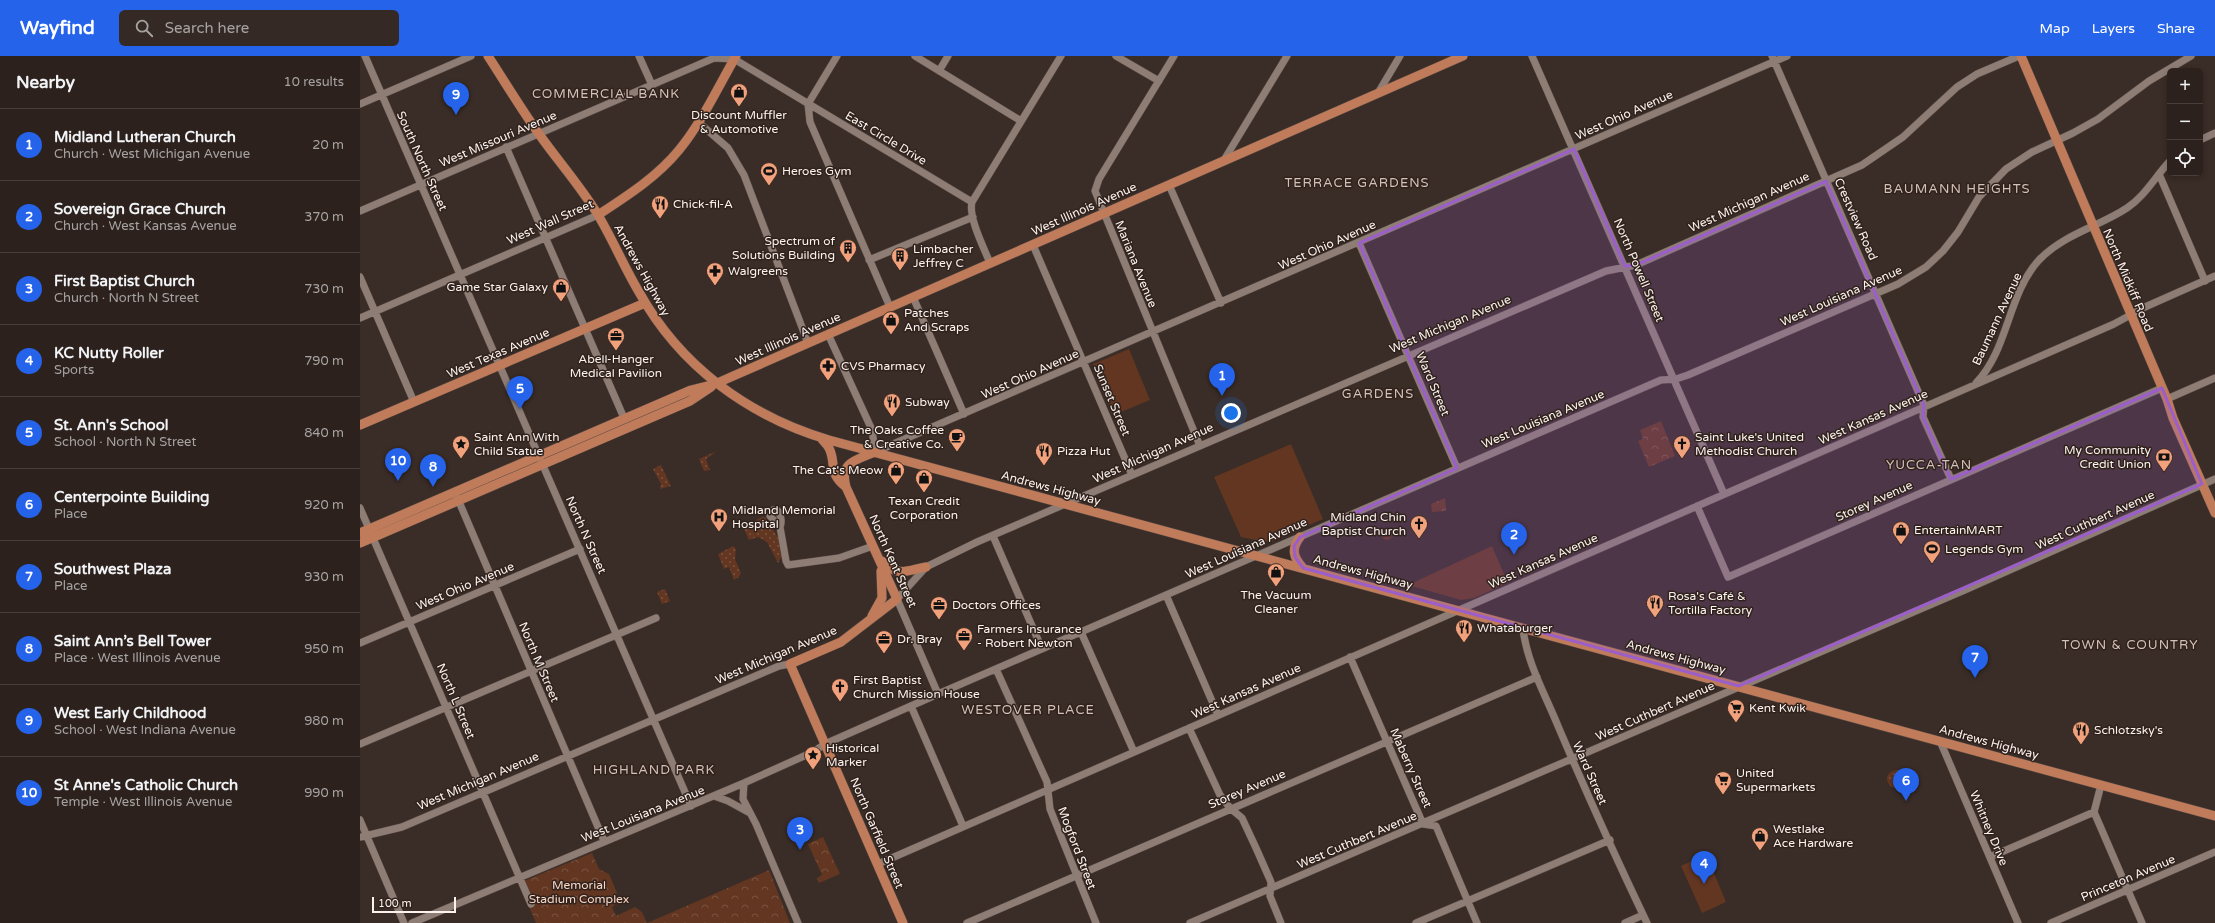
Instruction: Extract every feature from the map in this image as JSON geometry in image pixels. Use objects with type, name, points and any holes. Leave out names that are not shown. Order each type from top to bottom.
[{"type":"main road","name":"Andrews Highway","points":[[488,56],[538,134],[598,215],[645,303],[659,325],[679,350],[715,384],[762,413],[821,438],[2215,816]]},
{"type":"main road","name":"West Illinois Avenue","points":[[360,543],[371,533],[455,491],[691,390],[715,384],[1463,56]]},
{"type":"main road","name":"North Midkiff Road","points":[[2020,56],[2167,399],[2173,418],[2215,513]]},
{"type":"main road","name":"West Wall Street","points":[[598,215],[646,182],[670,160],[688,139],[735,58]]},
{"type":"main road","name":"West Texas Avenue","points":[[360,425],[645,303]]},
{"type":"main road","name":"West Illinois Avenue","points":[[360,533],[371,533],[458,502],[690,402],[715,384]]},
{"type":"main road","points":[[821,438],[829,448],[832,466],[837,480],[846,487]]},
{"type":"main road","name":"North Kent Street","points":[[875,452],[846,467],[843,474],[846,487],[897,599]]},
{"type":"main road","points":[[1300,537],[1294,546],[1293,552],[1303,568]]},
{"type":"main road","points":[[879,558],[894,571],[905,572],[926,567]]},
{"type":"main road","points":[[869,620],[882,598],[883,584],[879,558]]},
{"type":"main road","name":"West Michigan Avenue","points":[[790,664],[841,642],[897,599]]},
{"type":"main road","name":"North Garfield Street","points":[[790,664],[903,923]]},
{"type":"street","name":"South North Street","points":[[365,56],[460,274]]},
{"type":"street","points":[[360,104],[471,56]]},
{"type":"street","points":[[639,56],[652,85]]},
{"type":"street","points":[[837,56],[808,104],[810,122],[890,307]]},
{"type":"street","points":[[914,56],[1022,121]]},
{"type":"street","points":[[939,71],[948,56]]},
{"type":"street","points":[[990,263],[973,217],[972,202],[1060,56]]},
{"type":"street","points":[[1116,56],[1159,81]]},
{"type":"street","name":"Mariana Avenue","points":[[1174,56],[1096,186],[1095,194],[1200,446]]},
{"type":"street","points":[[1224,160],[1287,56]]},
{"type":"street","points":[[1378,93],[1400,56]]},
{"type":"street","name":"North Powell Street","points":[[1532,56],[1626,266],[1724,494]]},
{"type":"street","name":"West Ohio Avenue","points":[[875,452],[1574,149],[1773,59],[1787,56]]},
{"type":"street","name":"West Michigan Avenue","points":[[897,599],[926,567],[992,536],[1408,355],[1606,271],[1636,265],[1862,165],[1889,149],[1957,87],[1977,74],[2020,56]]},
{"type":"street","name":"West Louisiana Avenue","points":[[412,923],[744,783],[813,752],[825,744],[938,694],[1661,380],[1674,380],[1876,294],[1908,278],[1932,262],[1950,243],[1979,196],[2002,172],[2032,152],[2098,119],[2150,81],[2191,56]]},
{"type":"street","name":"West Missouri Avenue","points":[[360,211],[714,58],[735,58]]},
{"type":"street","name":"East Circle Drive","points":[[735,58],[808,104],[972,202]]},
{"type":"street","name":"Crestview Road","points":[[1773,59],[1924,407],[1923,417],[1951,479]]},
{"type":"street","points":[[698,122],[728,148],[744,175],[808,343]]},
{"type":"street","points":[[2203,139],[2215,133]]},
{"type":"street","points":[[506,147],[624,418]]},
{"type":"street","name":"Baumann Avenue","points":[[1974,385],[1985,372],[1996,354],[2018,294],[2033,268],[2059,243],[2131,205],[2147,190],[2167,165]]},
{"type":"street","points":[[2159,174],[2205,280]]},
{"type":"street","points":[[1170,185],[1221,303]]},
{"type":"street","name":"West Wall Street","points":[[360,318],[598,215]]},
{"type":"street","points":[[869,260],[973,217]]},
{"type":"street","name":"Ward Street","points":[[1359,243],[1457,468]]},
{"type":"street","name":"Sunset Street","points":[[1033,244],[1132,475]]},
{"type":"street","name":"North N Street","points":[[460,274],[544,465],[652,720],[691,806]]},
{"type":"street","name":"West Kansas Avenue","points":[[878,864],[1924,407],[2215,276]]},
{"type":"street","points":[[360,277],[414,402]]},
{"type":"street","points":[[913,297],[964,414]]},
{"type":"street","points":[[828,334],[872,430],[875,452]]},
{"type":"street","points":[[2167,399],[2215,378]]},
{"type":"street","name":"Storey Avenue","points":[[1697,506],[1728,577],[2162,388]]},
{"type":"street","name":"West Cuthbert Avenue","points":[[1190,923],[1424,824],[1739,686],[1967,589],[2215,479]]},
{"type":"street","name":"North M Street","points":[[455,491],[458,502],[604,841]]},
{"type":"street","name":"North L Street","points":[[360,508],[531,904]]},
{"type":"street","points":[[780,526],[788,565],[839,558],[873,546]]},
{"type":"street","points":[[992,536],[1042,649]]},
{"type":"street","name":"West Ohio Avenue","points":[[360,643],[580,549]]},
{"type":"street","points":[[1166,596],[1218,715]]},
{"type":"street","name":"North Kent Street","points":[[897,599],[938,694]]},
{"type":"street","points":[[360,744],[656,618]]},
{"type":"street","name":"Ward Street","points":[[1523,629],[1526,649],[1537,677],[1572,759],[1647,923]]},
{"type":"street","points":[[1081,632],[1134,752]]},
{"type":"street","name":"Maberry Street","points":[[1350,657],[1424,824],[1436,826],[1477,923]]},
{"type":"street","name":"West Michigan Avenue","points":[[363,836],[402,826],[779,666],[790,664]]},
{"type":"street","name":"Mogford Street","points":[[996,669],[1047,782],[1050,809],[1075,875],[1096,923]]},
{"type":"street","name":"Storey Avenue","points":[[967,923],[1387,740],[1537,677]]},
{"type":"street","points":[[911,706],[963,826]]},
{"type":"street","points":[[1189,728],[1220,795],[1230,808],[1242,818],[1271,882],[1270,896],[1281,923]]},
{"type":"street","name":"Whitney Drive","points":[[1940,741],[2018,923]]},
{"type":"street","points":[[744,783],[743,799],[756,824],[798,923]]},
{"type":"street","points":[[2102,785],[2094,812],[2142,923]]},
{"type":"street","points":[[714,796],[728,801],[749,813]]},
{"type":"street","points":[[1990,857],[2094,812]]},
{"type":"street","points":[[360,820],[363,836],[404,923]]},
{"type":"street","points":[[1416,923],[1610,840]]},
{"type":"street","name":"Princeton Avenue","points":[[2051,923],[2215,852]]},
{"type":"street","points":[[1625,923],[1643,915]]},
{"type":"highlighted area","points":[[1574,149],[1625,266],[1636,265],[1826,181],[1924,405],[1923,417],[1951,479],[2162,388],[2202,484],[1739,686],[1303,568],[1295,557],[1294,546],[1300,537],[1457,468],[1359,243]]},
{"type":"green space","points":[[1129,349],[1150,400],[1114,415],[1093,368],[1093,364]]},
{"type":"green space","points":[[1661,421],[1675,456],[1649,467],[1638,441],[1643,439],[1640,430]]},
{"type":"green space","points":[[1291,444],[1323,519],[1272,541],[1266,542],[1241,537],[1214,477]]},
{"type":"green space","points":[[717,451],[706,459],[710,470],[704,471],[699,459]]},
{"type":"green space","points":[[661,465],[671,486],[660,489],[661,484],[653,469]]},
{"type":"green space","points":[[1445,498],[1446,511],[1432,512],[1431,504]]},
{"type":"green space","points":[[764,516],[781,544],[782,551],[778,563],[767,542],[758,537],[749,540],[743,527]]},
{"type":"green space","points":[[1387,530],[1392,535],[1387,540],[1382,535]]},
{"type":"green space","points":[[733,546],[736,549],[735,559],[741,573],[739,577],[734,580],[729,567],[724,569],[718,554]]},
{"type":"green space","points":[[1492,546],[1508,583],[1474,598],[1461,600],[1408,585]]},
{"type":"green space","points":[[665,589],[670,601],[662,604],[657,592]]},
{"type":"green space","points":[[1896,770],[1902,773],[1905,779],[1902,785],[1896,788],[1890,785],[1887,779],[1890,773]]},
{"type":"green space","points":[[823,837],[840,874],[819,883],[817,878],[822,875],[808,844]]},
{"type":"green space","name":"Memorial Stadium Complex","points":[[592,853],[599,869],[609,874],[617,893],[614,896],[617,904],[612,907],[616,916],[635,907],[642,912],[647,923],[536,923],[519,883]]},
{"type":"green space","points":[[1706,854],[1726,902],[1702,913],[1681,866]]},
{"type":"green space","points":[[769,870],[790,923],[647,923]]},
{"type":"place","name":"Discount Muffler & Automotive","points":[[739,107]]},
{"type":"place","name":"West Early Childhood","points":[[456,115]]},
{"type":"place","name":"Heroes Gym","points":[[769,186]]},
{"type":"place","name":"Chick-fil-A","points":[[660,219]]},
{"type":"place","name":"Spectrum of Solutions Building","points":[[848,263]]},
{"type":"place","name":"Limbacher Jeffrey C","points":[[900,271]]},
{"type":"place","name":"Walgreens","points":[[715,286]]},
{"type":"place","name":"Game Star Galaxy","points":[[561,302]]},
{"type":"place","name":"Patches And Scraps","points":[[891,335]]},
{"type":"place","name":"Abell-Hanger Medical Pavilion","points":[[616,351]]},
{"type":"place","name":"CVS Pharmacy","points":[[828,381]]},
{"type":"place","name":"Midland Lutheran Church","points":[[1222,396]]},
{"type":"place","name":"St. Ann's School","points":[[520,409]]},
{"type":"place","name":"Subway","points":[[892,417]]},
{"type":"place","name":"The Oaks Coffee & Creative Co.","points":[[957,452]]},
{"type":"place","name":"Saint Ann With Child Statue","points":[[461,459]]},
{"type":"place","name":"Saint Luke's United Methodist Church","points":[[1682,459]]},
{"type":"place","name":"Pizza Hut","points":[[1044,466]]},
{"type":"place","name":"My Community Credit Union","points":[[2164,472]]},
{"type":"place","name":"St Anne's Catholic Church","points":[[398,481]]},
{"type":"place","name":"The Cat's Meow","points":[[896,485]]},
{"type":"place","name":"Saint Ann’s Bell Tower","points":[[433,487]]},
{"type":"place","name":"Texan Credit Corporation","points":[[924,493]]},
{"type":"place","name":"Midland Memorial Hospital","points":[[719,532]]},
{"type":"place","name":"Midland Chin Baptist Church","points":[[1419,539]]},
{"type":"place","name":"EntertainMART","points":[[1901,545]]},
{"type":"place","name":"Sovereign Grace Church","points":[[1514,555]]},
{"type":"place","name":"Legends Gym","points":[[1932,564]]},
{"type":"place","name":"The Vacuum Cleaner","points":[[1276,587]]},
{"type":"place","name":"Rosa's Café & Tortilla Factory","points":[[1655,618]]},
{"type":"place","name":"Doctors Offices","points":[[939,620]]},
{"type":"place","name":"Whataburger","points":[[1464,643]]},
{"type":"place","name":"Farmers Insurance - Robert Newton","points":[[964,651]]},
{"type":"place","name":"Dr. Bray","points":[[884,654]]},
{"type":"place","name":"Southwest Plaza","points":[[1975,678]]},
{"type":"place","name":"First Baptist Church Mission House","points":[[840,702]]},
{"type":"place","name":"Kent Kwik","points":[[1736,723]]},
{"type":"place","name":"Schlotzsky's","points":[[2081,745]]},
{"type":"place","name":"Historical Marker","points":[[813,770]]},
{"type":"place","name":"United Supermarkets","points":[[1723,795]]},
{"type":"place","name":"Centerpointe Building","points":[[1906,801]]},
{"type":"place","name":"First Baptist Church","points":[[800,850]]},
{"type":"place","name":"Westlake Ace Hardware","points":[[1760,851]]},
{"type":"place","name":"KC Nutty Roller","points":[[1704,884]]},
{"type":"district","name":"COMMERCIAL BANK","points":[[606,94]]},
{"type":"district","name":"TERRACE GARDENS","points":[[1357,183]]},
{"type":"district","name":"BAUMANN HEIGHTS","points":[[1957,189]]},
{"type":"district","name":"GARDENS","points":[[1378,394]]},
{"type":"district","name":"YUCCA-TAN","points":[[1929,465]]},
{"type":"district","name":"TOWN & COUNTRY","points":[[2130,645]]},
{"type":"district","name":"WESTOVER PLACE","points":[[1028,710]]},
{"type":"district","name":"HIGHLAND PARK","points":[[654,770]]}]
